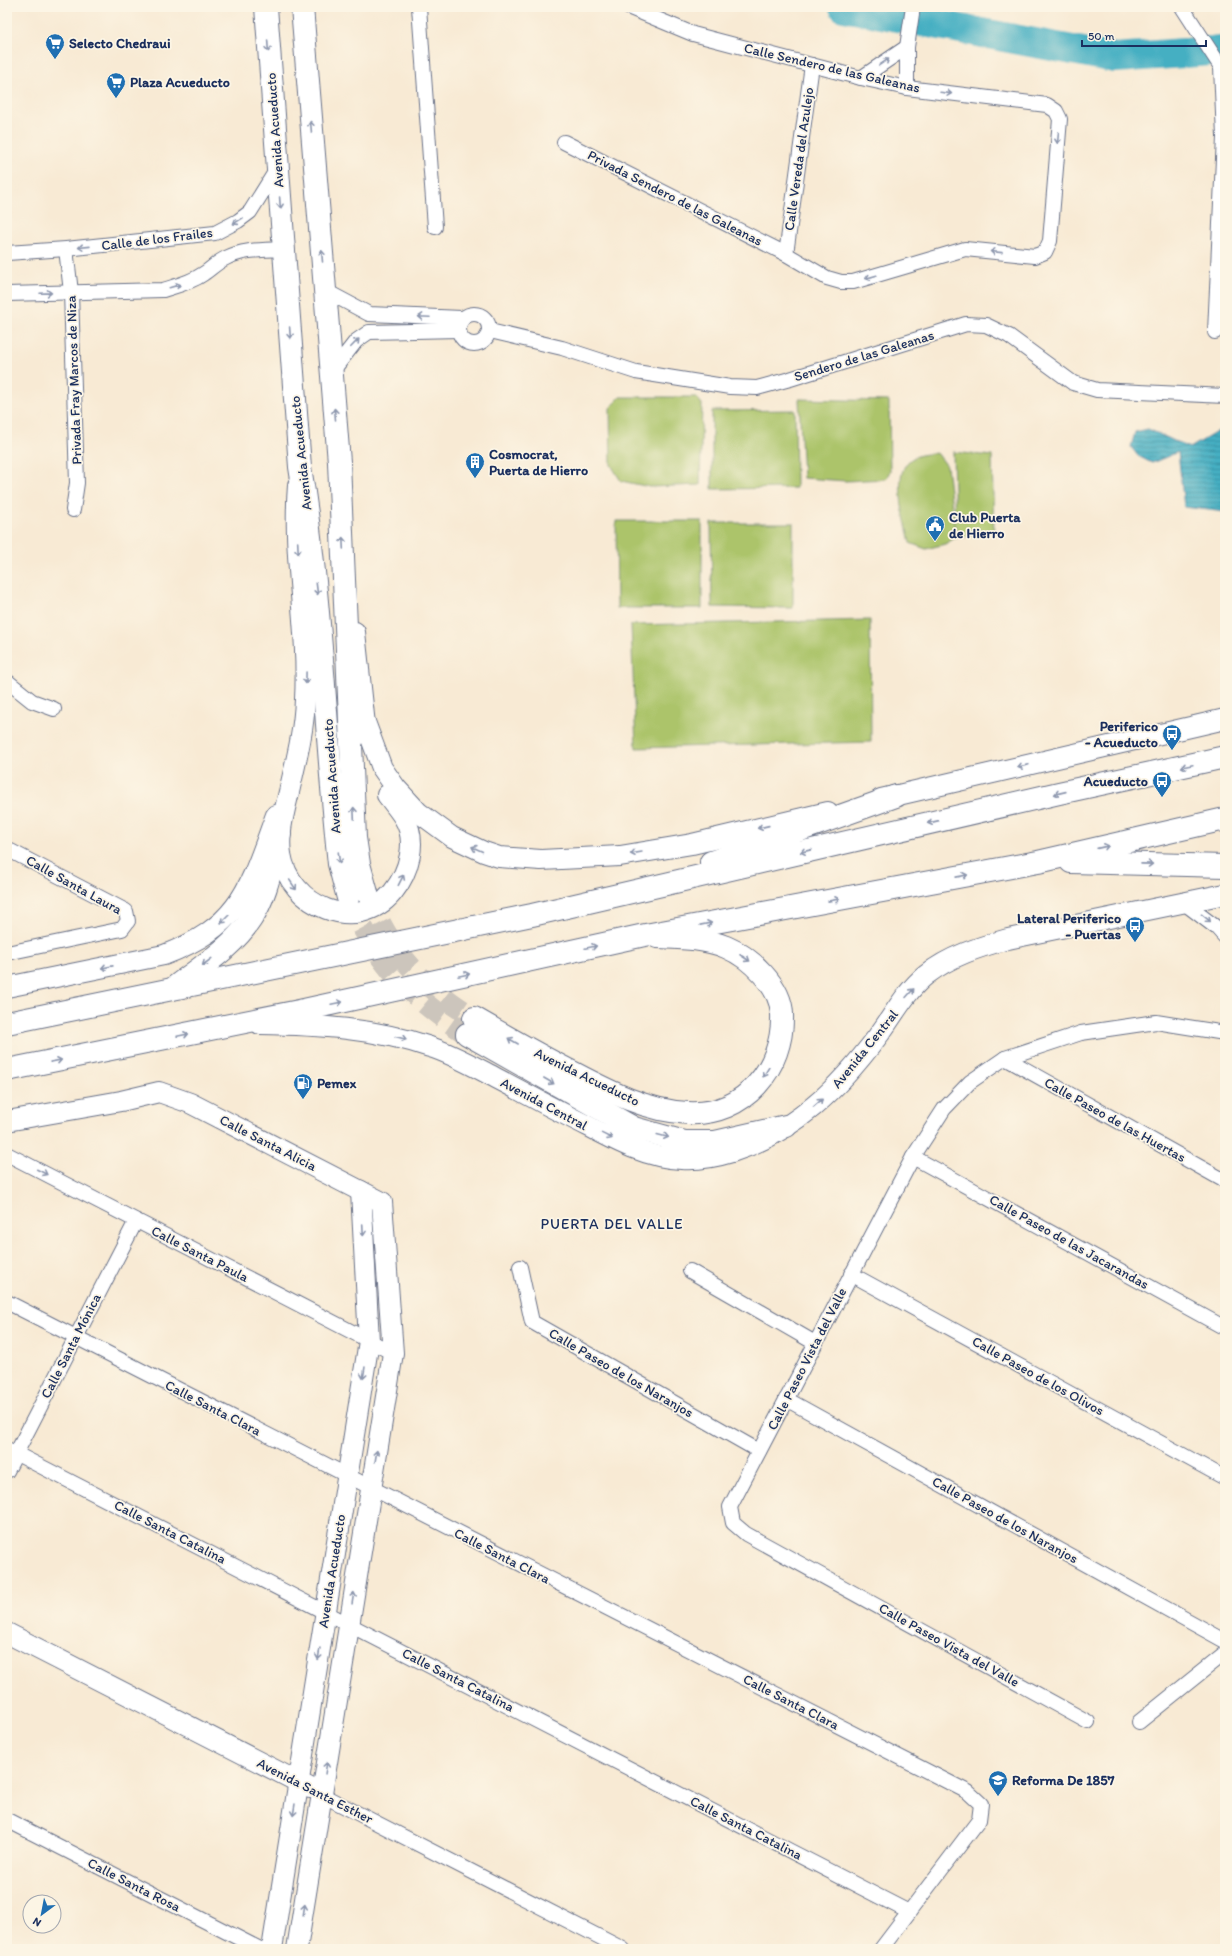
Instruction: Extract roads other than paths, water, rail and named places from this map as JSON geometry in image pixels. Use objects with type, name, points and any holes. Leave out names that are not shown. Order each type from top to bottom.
[{"type":"main road","name":"Avenida Acueducto","points":[[266,7],[300,467],[318,600],[339,864],[357,895],[358,864],[355,838],[339,462],[302,7]]},
{"type":"main road","points":[[172,989],[220,952],[239,934],[252,918],[266,886],[280,834],[303,727],[306,666],[296,512],[300,467]]},
{"type":"main road","points":[[280,834],[281,855],[290,880],[297,890],[321,908],[336,912],[363,911],[383,901],[398,886],[408,862],[411,847],[410,834],[405,819],[376,778],[368,748],[351,599],[343,582]]},
{"type":"main road","points":[[365,722],[382,768],[396,788],[418,812],[452,837],[468,846],[484,852],[514,859],[541,860],[620,856],[692,844],[1225,720]]},
{"type":"main road","points":[[7,987],[164,955],[188,946],[207,935],[237,906],[248,888],[298,752]]},
{"type":"main road","points":[[7,1023],[532,915],[1059,793],[1225,757]]},
{"type":"main road","points":[[626,893],[778,837],[896,796]]},
{"type":"main road","points":[[10,1071],[236,1024],[640,936],[1038,862],[1225,819]]},
{"type":"main road","points":[[1038,862],[1225,866]]},
{"type":"main road","name":"Avenida Central","points":[[236,1024],[314,1025],[399,1037],[425,1045],[463,1061],[608,1137],[645,1152],[680,1159],[706,1158],[731,1152],[754,1143],[786,1126],[817,1105],[848,1075],[906,996],[925,976],[946,962],[975,948],[1008,939],[1225,894]]},
{"type":"main road","name":"Avenida Acueducto","points":[[640,936],[695,939],[726,947],[748,959],[762,972],[775,992],[782,1012],[780,1035],[774,1058],[764,1075],[750,1093],[731,1105],[709,1112],[688,1113],[667,1110],[644,1104],[611,1091],[470,1026],[634,1128],[685,1142],[715,1142],[786,1126]]},
{"type":"main road","name":"Calle Santa Alicia","points":[[7,1121],[121,1101],[159,1092],[180,1098],[382,1202]]},
{"type":"main road","name":"Avenida Acueducto","points":[[272,1949],[369,1340],[360,1191]]},
{"type":"main road","name":"Avenida Acueducto","points":[[297,1949],[393,1353],[382,1202]]},
{"type":"main road","name":"Avenida Santa Esther","points":[[7,1633],[322,1795]]},
{"type":"street","points":[[419,7],[435,227]]},
{"type":"street","name":"Calle Sendero de las Galeanas","points":[[628,7],[645,11],[693,34],[861,78],[907,88],[1047,105],[1056,110],[1060,119],[1050,241],[1045,252],[1035,256],[965,249],[853,282],[841,282],[827,278],[786,254]]},
{"type":"street","points":[[1182,7],[1220,65],[1225,137],[1215,332]]},
{"type":"street","points":[[907,88],[907,47],[913,8]]},
{"type":"street","points":[[861,78],[907,47]]},
{"type":"street","name":"Calle Vereda del Azulejo","points":[[786,254],[812,64]]},
{"type":"street","name":"Privada Sendero de las Galeanas","points":[[564,142],[786,254]]},
{"type":"street","name":"Calle de los Frailes","points":[[7,253],[66,249],[215,233],[238,221],[250,212],[277,168]]},
{"type":"street","name":"Privada Fray Marcos de Niza","points":[[66,249],[71,292],[77,483],[72,510]]},
{"type":"street","name":"Calle de los Frailes","points":[[7,294],[163,290],[184,284],[203,274],[213,265],[226,257],[249,251],[283,249]]},
{"type":"street","points":[[324,290],[368,314],[461,324]]},
{"type":"street","points":[[368,314],[369,332]]},
{"type":"street","points":[[467,314],[479,314],[488,320],[490,331],[484,341],[474,344],[464,340],[461,324],[467,314]]},
{"type":"street","points":[[331,373],[356,341],[369,332],[461,324]]},
{"type":"street","name":"Sendero de las Galeanas","points":[[490,331],[562,348],[636,372],[730,387],[757,388],[966,324],[986,325],[1009,336],[1073,382],[1097,390],[1225,396]]},
{"type":"street","points":[[7,682],[32,701],[54,709]]},
{"type":"street","name":"Calle Santa Laura","points":[[7,849],[126,912],[128,921],[122,930],[7,953]]},
{"type":"street","points":[[1184,903],[1217,928],[1225,937]]},
{"type":"street","name":"Calle Paseo Vista del Valle","points":[[1088,1722],[746,1534],[733,1523],[730,1507],[913,1157],[944,1109],[970,1082],[1005,1058],[1081,1033],[1156,1022],[1225,1033]]},
{"type":"street","name":"Calle Paseo de las Huertas","points":[[1005,1058],[1225,1181]]},
{"type":"street","name":"Calle Santa Paula","points":[[7,1154],[393,1353]]},
{"type":"street","name":"Calle Paseo de las Jacarandas","points":[[913,1157],[1225,1328]]},
{"type":"street","name":"Calle Santa Mónica","points":[[7,1471],[12,1451],[75,1337],[136,1221]]},
{"type":"street","name":"Calle Paseo de los Naranjos","points":[[520,1267],[532,1322],[759,1451]]},
{"type":"street","points":[[690,1271],[815,1344]]},
{"type":"street","name":"Calle Paseo de los Olivos","points":[[851,1274],[1225,1478]]},
{"type":"street","name":"Calle Santa Clara","points":[[7,1302],[347,1477],[968,1792],[981,1804],[979,1820],[909,1912]]},
{"type":"street","name":"Calle Paseo de los Naranjos","points":[[786,1399],[1225,1641]]},
{"type":"street","name":"Calle Santa Catalina","points":[[12,1451],[909,1912]]},
{"type":"street","points":[[1139,1722],[1225,1653]]},
{"type":"street","name":"Avenida Santa Esther","points":[[322,1795],[623,1949]]},
{"type":"street","name":"Calle Santa Rosa","points":[[7,1820],[260,1949]]},
{"type":"street","points":[[881,1949],[909,1912]]},
{"type":"water","points":[[1225,427],[1225,512],[1184,507],[1178,452],[1152,463],[1138,456],[1131,447],[1135,432],[1148,429],[1190,448]]},
{"type":"waterway","points":[[844,7],[1115,58],[1225,50]]},
{"type":"tunnel","points":[[367,893],[385,932],[409,965],[438,993],[474,1018]]},
{"type":"tunnel","points":[[348,898],[371,941],[396,976],[410,991],[427,1005],[467,1034]]},
{"type":"place","name":"Selecto Chedraui","points":[[55,60]]},
{"type":"place","name":"Plaza Acueducto","points":[[116,99]]},
{"type":"place","name":"Cosmocrat, Puerta de Hierro","points":[[475,479]]},
{"type":"place","name":"Club Puerta de Hierro","points":[[935,542]]},
{"type":"place","name":"Periferico - Acueducto","points":[[1172,751]]},
{"type":"place","name":"Acueducto","points":[[1162,798]]},
{"type":"place","name":"Lateral Periferico - Puertas","points":[[1135,943]]},
{"type":"place","name":"Pemex","points":[[303,1100]]},
{"type":"place","name":"Reforma De 1857","points":[[998,1797]]},
{"type":"district","name":"PUERTA DEL VALLE","points":[[612,1224]]}]
